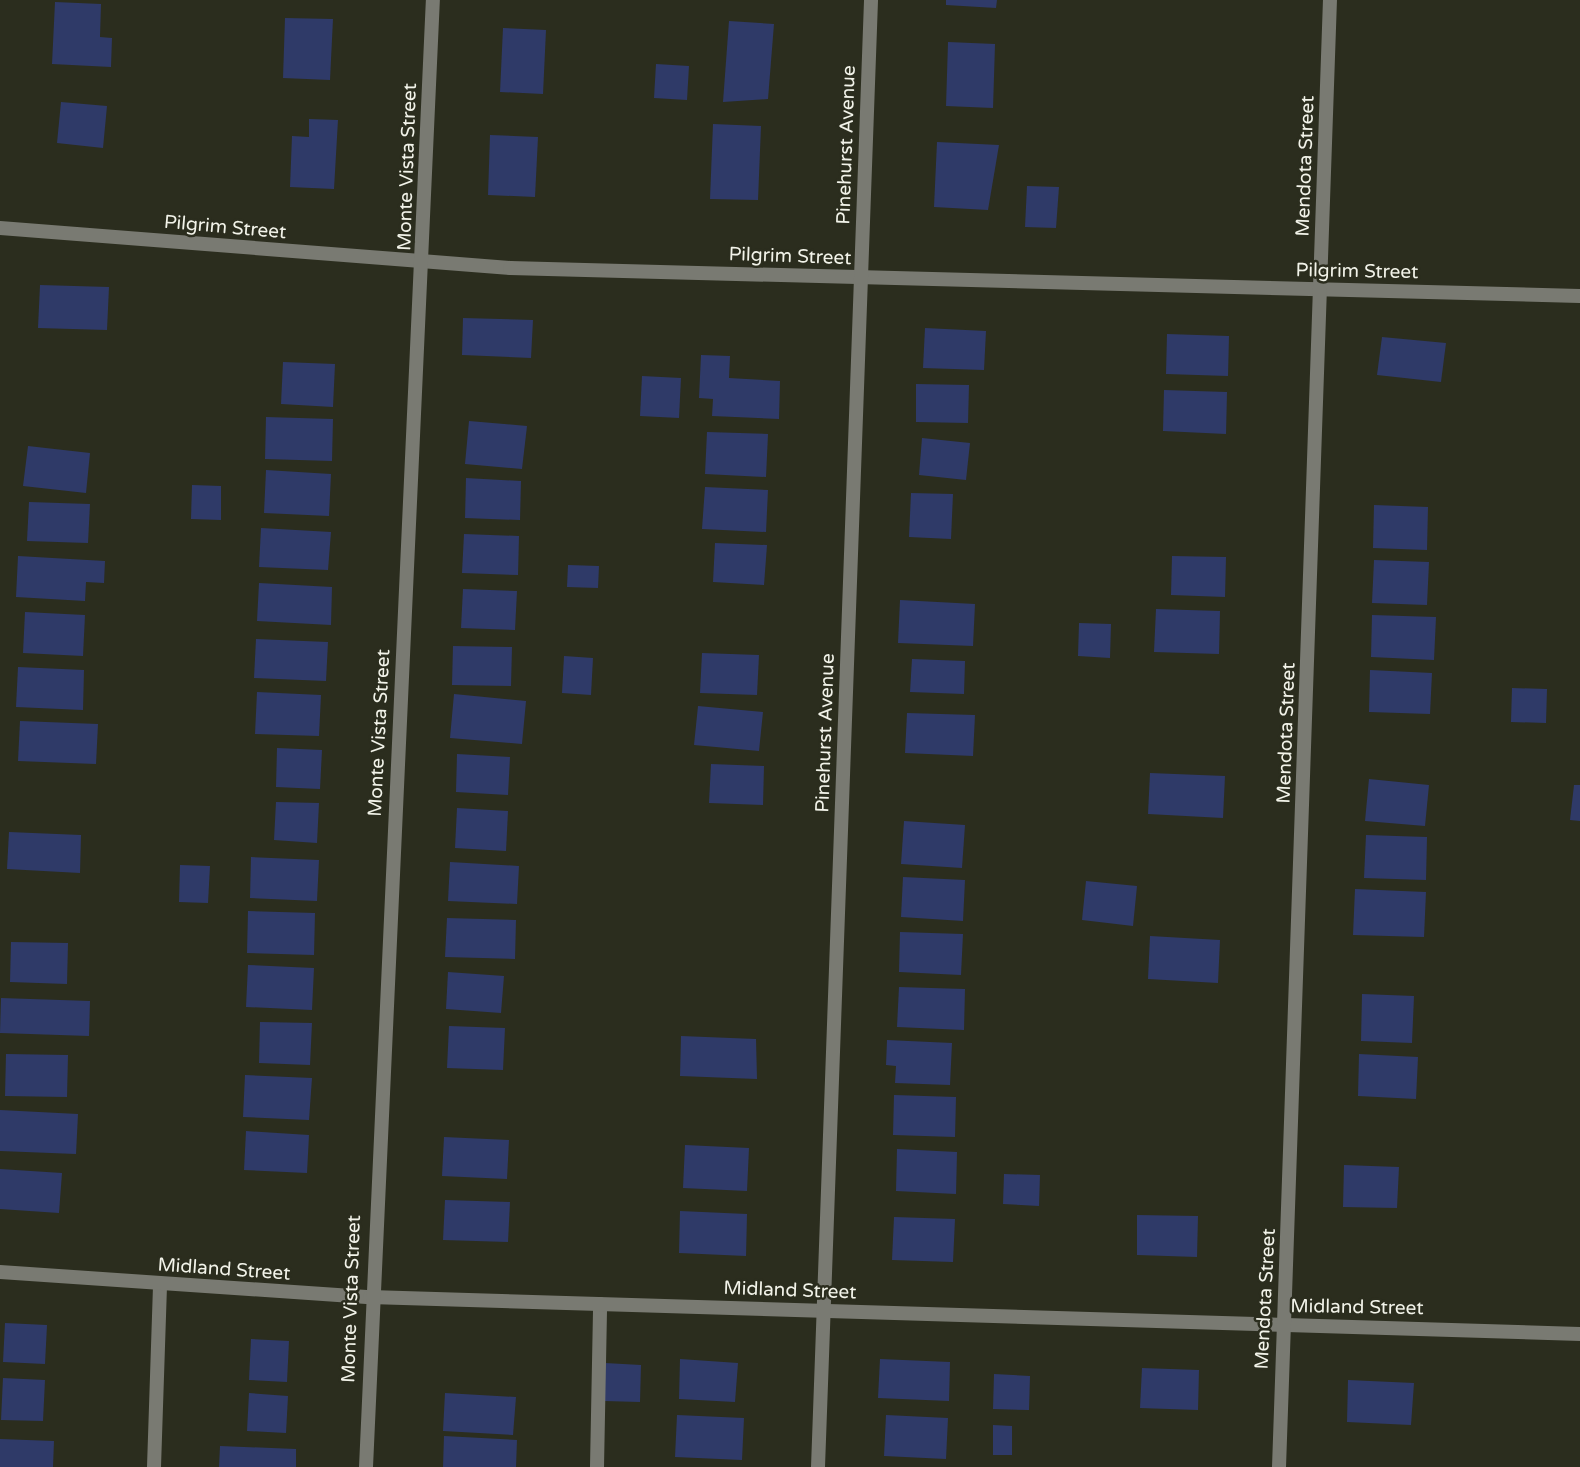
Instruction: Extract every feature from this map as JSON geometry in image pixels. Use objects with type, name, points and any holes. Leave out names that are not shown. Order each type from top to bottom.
[{"type":"street","name":"Monte Vista Street","points":[[366,1467],[370,1297],[424,263],[433,0]]},
{"type":"street","name":"Pinehurst Avenue","points":[[818,1467],[871,0]]},
{"type":"street","name":"Mendota Street","points":[[1279,1467],[1330,0]]},
{"type":"street","name":"Pilgrim Street","points":[[0,228],[424,263],[862,278],[1580,296]]},
{"type":"street","name":"Midland Street","points":[[0,1272],[160,1285],[370,1297],[1580,1334]]},
{"type":"street","points":[[154,1467],[160,1285]]},
{"type":"street","points":[[597,1467],[600,1304]]},
{"type":"building","points":[[946,0],[997,0],[996,8],[946,5]]},
{"type":"building","points":[[55,2],[101,4],[100,37],[112,38],[111,67],[52,64]]},
{"type":"building","points":[[285,18],[333,19],[330,80],[283,78]]},
{"type":"building","points":[[729,21],[774,24],[768,99],[723,102]]},
{"type":"building","points":[[503,28],[546,30],[543,94],[500,92]]},
{"type":"building","points":[[948,42],[995,44],[993,108],[946,106]]},
{"type":"building","points":[[656,64],[689,66],[687,100],[654,98]]},
{"type":"building","points":[[61,102],[107,106],[103,148],[57,143]]},
{"type":"building","points":[[309,119],[338,120],[334,189],[290,187],[292,136],[309,137]]},
{"type":"building","points":[[713,124],[761,126],[758,200],[710,199]]},
{"type":"building","points":[[490,135],[538,137],[535,197],[488,195]]},
{"type":"building","points":[[937,142],[999,145],[988,210],[934,207]]},
{"type":"building","points":[[1027,186],[1059,187],[1056,228],[1025,227]]},
{"type":"building","points":[[40,285],[109,287],[107,330],[38,328]]},
{"type":"building","points":[[463,318],[533,320],[531,358],[462,355]]},
{"type":"building","points":[[925,328],[986,331],[984,370],[923,368]]},
{"type":"building","points":[[1167,334],[1229,336],[1228,376],[1166,374]]},
{"type":"building","points":[[1382,337],[1446,343],[1441,382],[1377,375]]},
{"type":"building","points":[[701,355],[730,356],[729,378],[780,381],[779,419],[712,416],[713,399],[699,398]]},
{"type":"building","points":[[283,362],[335,364],[333,407],[281,404]]},
{"type":"building","points":[[642,376],[681,378],[679,418],[640,416]]},
{"type":"building","points":[[916,384],[969,385],[968,423],[916,422]]},
{"type":"building","points":[[1164,390],[1227,392],[1226,434],[1163,431]]},
{"type":"building","points":[[266,417],[333,419],[332,461],[265,459]]},
{"type":"building","points":[[469,421],[527,426],[522,469],[465,464]]},
{"type":"building","points":[[707,432],[768,434],[766,477],[705,474]]},
{"type":"building","points":[[922,438],[970,443],[966,480],[919,475]]},
{"type":"building","points":[[28,446],[90,453],[86,493],[23,486]]},
{"type":"building","points":[[266,470],[331,474],[329,516],[264,513]]},
{"type":"building","points":[[466,478],[521,481],[520,520],[465,518]]},
{"type":"building","points":[[192,485],[221,486],[221,520],[191,519]]},
{"type":"building","points":[[705,487],[768,490],[766,532],[702,529]]},
{"type":"building","points":[[911,493],[953,494],[951,539],[909,537]]},
{"type":"building","points":[[29,502],[90,504],[88,543],[27,541]]},
{"type":"building","points":[[1374,505],[1428,507],[1427,550],[1373,548]]},
{"type":"building","points":[[261,528],[331,532],[328,570],[259,567]]},
{"type":"building","points":[[464,534],[519,536],[518,575],[462,573]]},
{"type":"building","points":[[715,543],[767,545],[764,585],[713,582]]},
{"type":"building","points":[[18,556],[105,561],[104,583],[86,582],[85,601],[16,597]]},
{"type":"building","points":[[1172,556],[1226,557],[1225,597],[1171,595]]},
{"type":"building","points":[[1374,560],[1429,562],[1427,605],[1372,603]]},
{"type":"building","points":[[568,565],[599,566],[598,588],[567,587]]},
{"type":"building","points":[[259,583],[332,587],[331,625],[257,621]]},
{"type":"building","points":[[463,589],[517,591],[515,630],[461,628]]},
{"type":"building","points":[[900,600],[975,604],[973,646],[898,643]]},
{"type":"building","points":[[1156,609],[1220,611],[1219,654],[1154,652]]},
{"type":"building","points":[[25,612],[85,615],[83,656],[23,653]]},
{"type":"building","points":[[1372,615],[1436,617],[1434,660],[1371,657]]},
{"type":"building","points":[[1079,623],[1111,624],[1110,658],[1078,656]]},
{"type":"building","points":[[256,639],[328,642],[326,681],[254,678]]},
{"type":"building","points":[[453,646],[512,647],[511,686],[452,685]]},
{"type":"building","points":[[702,653],[759,655],[757,695],[700,693]]},
{"type":"building","points":[[564,656],[593,658],[591,695],[562,693]]},
{"type":"building","points":[[912,659],[965,661],[964,694],[910,692]]},
{"type":"building","points":[[18,667],[84,670],[83,710],[16,707]]},
{"type":"building","points":[[1370,670],[1432,673],[1430,714],[1369,712]]},
{"type":"building","points":[[1512,688],[1547,689],[1546,723],[1511,722]]},
{"type":"building","points":[[257,692],[321,695],[319,736],[255,734]]},
{"type":"building","points":[[454,694],[526,701],[522,744],[450,738]]},
{"type":"building","points":[[698,706],[763,712],[759,751],[694,745]]},
{"type":"building","points":[[907,713],[975,715],[973,756],[905,753]]},
{"type":"building","points":[[20,721],[98,724],[96,764],[18,761]]},
{"type":"building","points":[[277,748],[322,750],[320,789],[276,787]]},
{"type":"building","points":[[457,754],[510,757],[508,795],[456,792]]},
{"type":"building","points":[[711,764],[764,766],[763,805],[709,803]]},
{"type":"building","points":[[1150,773],[1225,776],[1223,818],[1148,814]]},
{"type":"building","points":[[1369,779],[1429,785],[1425,826],[1365,821]]},
{"type":"building","points":[[1574,785],[1580,785],[1580,821],[1570,820]]},
{"type":"building","points":[[276,802],[319,803],[317,843],[274,840]]},
{"type":"building","points":[[457,808],[508,811],[506,851],[455,848]]},
{"type":"building","points":[[904,821],[965,825],[962,868],[901,864]]},
{"type":"building","points":[[9,832],[81,835],[80,873],[7,869]]},
{"type":"building","points":[[1366,835],[1427,837],[1426,880],[1364,878]]},
{"type":"building","points":[[251,857],[319,860],[317,901],[250,898]]},
{"type":"building","points":[[450,862],[519,866],[517,904],[448,901]]},
{"type":"building","points":[[180,865],[210,866],[208,903],[179,902]]},
{"type":"building","points":[[903,877],[965,880],[963,921],[901,917]]},
{"type":"building","points":[[1086,881],[1137,886],[1133,926],[1082,920]]},
{"type":"building","points":[[1355,889],[1426,892],[1424,937],[1353,935]]},
{"type":"building","points":[[248,911],[315,913],[314,955],[247,953]]},
{"type":"building","points":[[447,918],[516,920],[515,959],[445,957]]},
{"type":"building","points":[[900,932],[963,934],[961,975],[899,972]]},
{"type":"building","points":[[1150,936],[1220,940],[1218,983],[1148,979]]},
{"type":"building","points":[[11,942],[68,943],[67,984],[10,982]]},
{"type":"building","points":[[248,965],[314,968],[312,1010],[246,1007]]},
{"type":"building","points":[[448,972],[504,976],[501,1013],[446,1009]]},
{"type":"building","points":[[899,987],[965,989],[964,1030],[897,1027]]},
{"type":"building","points":[[1362,994],[1414,996],[1412,1043],[1361,1041]]},
{"type":"building","points":[[1,998],[90,1001],[89,1036],[0,1033]]},
{"type":"building","points":[[260,1022],[312,1023],[310,1065],[259,1063]]},
{"type":"building","points":[[449,1026],[505,1028],[503,1070],[447,1068]]},
{"type":"building","points":[[681,1036],[756,1039],[757,1079],[680,1076]]},
{"type":"building","points":[[887,1040],[952,1043],[950,1085],[895,1083],[896,1066],[886,1065]]},
{"type":"building","points":[[6,1054],[68,1055],[67,1097],[5,1096]]},
{"type":"building","points":[[1359,1054],[1418,1057],[1416,1099],[1358,1096]]},
{"type":"building","points":[[245,1075],[312,1078],[309,1120],[243,1117]]},
{"type":"building","points":[[894,1095],[956,1097],[955,1137],[893,1135]]},
{"type":"building","points":[[0,1110],[78,1114],[76,1154],[0,1151]]},
{"type":"building","points":[[246,1131],[309,1135],[307,1173],[244,1170]]},
{"type":"building","points":[[444,1137],[509,1140],[507,1179],[442,1176]]},
{"type":"building","points":[[685,1145],[749,1148],[747,1191],[683,1188]]},
{"type":"building","points":[[897,1149],[957,1152],[956,1194],[896,1191]]},
{"type":"building","points":[[1344,1165],[1399,1167],[1397,1208],[1343,1207]]},
{"type":"building","points":[[0,1169],[62,1173],[59,1213],[0,1209]]},
{"type":"building","points":[[1004,1174],[1040,1175],[1039,1206],[1003,1204]]},
{"type":"building","points":[[445,1200],[510,1202],[508,1242],[443,1240]]},
{"type":"building","points":[[680,1211],[747,1214],[746,1256],[679,1253]]},
{"type":"building","points":[[1137,1215],[1198,1216],[1197,1257],[1137,1255]]},
{"type":"building","points":[[894,1217],[955,1219],[953,1262],[892,1260]]},
{"type":"building","points":[[5,1323],[47,1325],[45,1364],[3,1362]]},
{"type":"building","points":[[251,1339],[289,1341],[287,1382],[249,1380]]},
{"type":"building","points":[[680,1359],[738,1363],[735,1402],[679,1399]]},
{"type":"building","points":[[880,1359],[950,1362],[949,1401],[878,1398]]},
{"type":"building","points":[[605,1363],[641,1365],[640,1402],[604,1401]]},
{"type":"building","points":[[1142,1368],[1199,1370],[1198,1410],[1140,1408]]},
{"type":"building","points":[[994,1374],[1030,1376],[1029,1410],[993,1409]]},
{"type":"building","points":[[3,1378],[45,1380],[43,1421],[1,1420]]},
{"type":"building","points":[[1348,1380],[1414,1383],[1411,1425],[1347,1422]]},
{"type":"building","points":[[249,1393],[288,1396],[286,1433],[247,1431]]},
{"type":"building","points":[[445,1393],[516,1397],[513,1435],[443,1431]]},
{"type":"building","points":[[677,1415],[744,1418],[742,1460],[675,1457]]},
{"type":"building","points":[[886,1415],[948,1418],[946,1459],[884,1456]]},
{"type":"building","points":[[993,1425],[1012,1426],[1012,1455],[993,1455]]},
{"type":"building","points":[[444,1436],[517,1440],[516,1467],[443,1467]]},
{"type":"building","points":[[0,1439],[54,1441],[53,1467],[0,1467]]},
{"type":"building","points":[[220,1446],[296,1449],[296,1467],[219,1467]]}]
